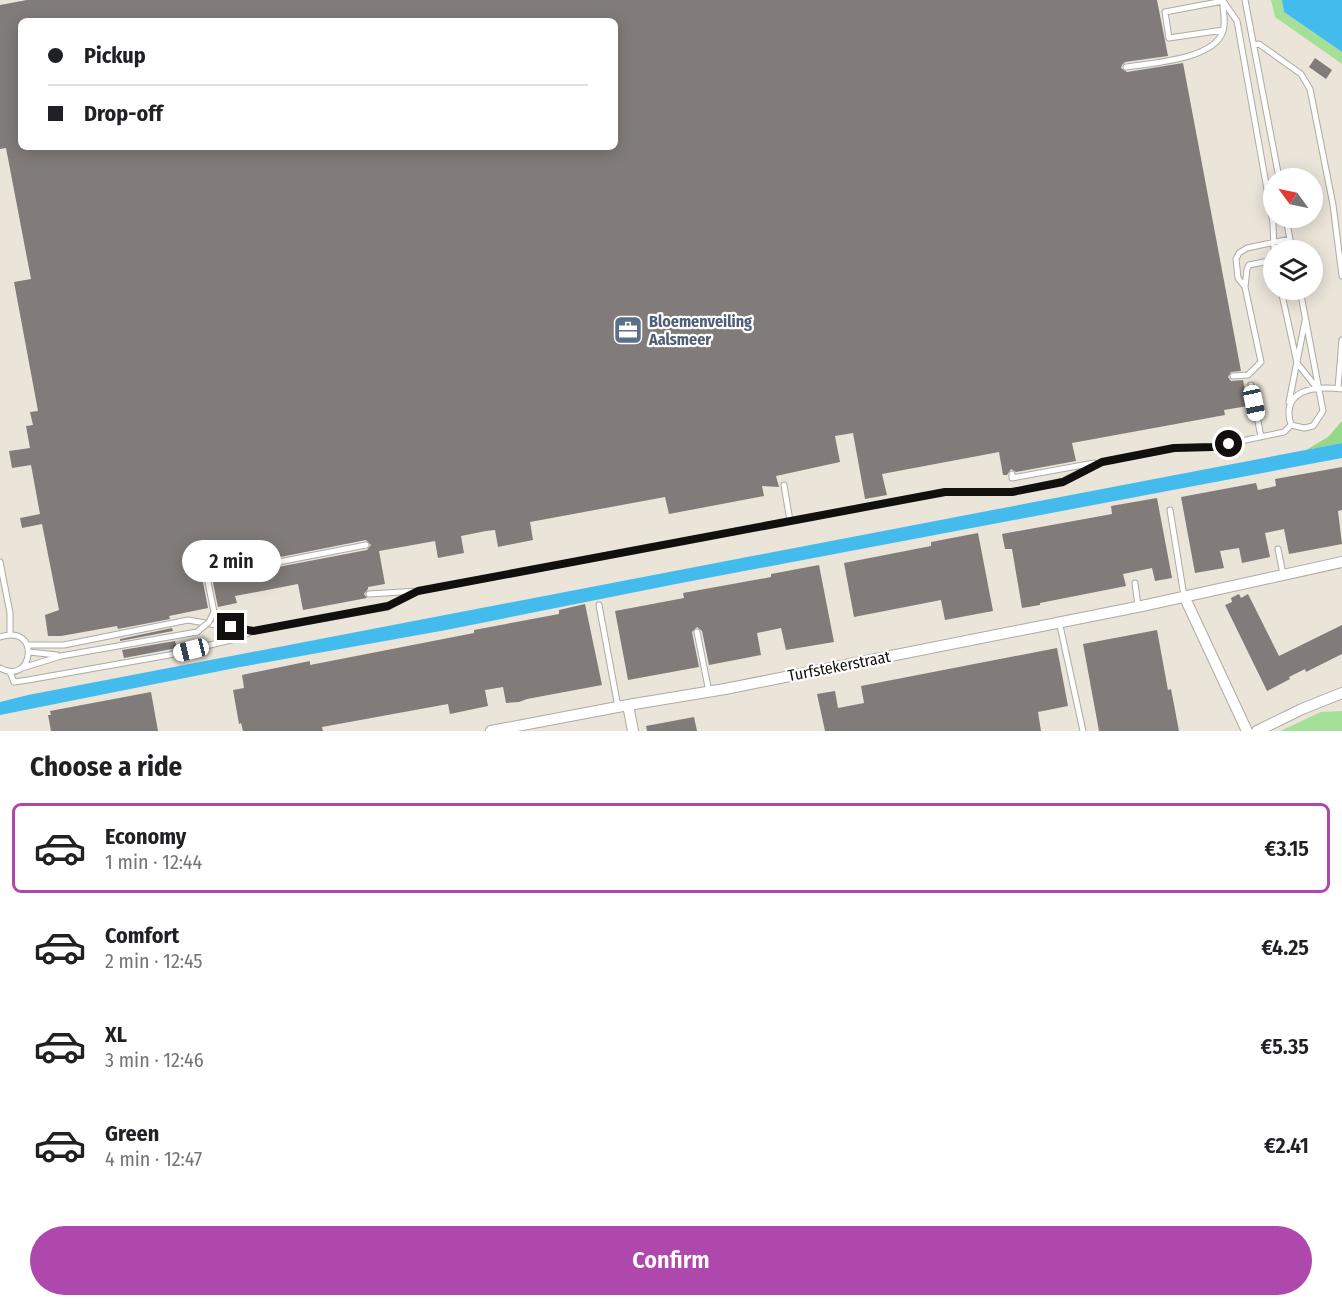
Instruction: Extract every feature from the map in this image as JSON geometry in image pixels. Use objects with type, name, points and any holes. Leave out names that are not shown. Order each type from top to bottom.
[{"type":"street","name":"Turfstekerstraat","points":[[490,731],[709,692],[1138,606],[1342,562]]},
{"type":"street","points":[[1184,596],[1247,731]]},
{"type":"street","points":[[1257,731],[1302,709],[1341,694]]},
{"type":"street","points":[[623,706],[633,731]]},
{"type":"lane","points":[[1245,0],[1277,168]]},
{"type":"lane","points":[[1126,67],[1191,56],[1211,47],[1223,30],[1222,1]]},
{"type":"lane","points":[[1222,1],[1165,12],[1169,38],[1223,30]]},
{"type":"lane","points":[[1222,1],[1237,21],[1273,222],[1273,240]]},
{"type":"lane","points":[[1254,45],[1259,44],[1301,74],[1310,89],[1333,205],[1342,276]]},
{"type":"lane","points":[[1286,240],[1290,239],[1288,228]]},
{"type":"lane","points":[[1245,287],[1238,278],[1236,259],[1239,253],[1247,248],[1263,245]]},
{"type":"lane","points":[[1233,376],[1248,375],[1261,362],[1245,287],[1249,266],[1263,263]]},
{"type":"lane","points":[[1283,300],[1297,363],[1318,389]]},
{"type":"lane","points":[[1291,425],[1304,428],[1313,426],[1323,411],[1302,300]]},
{"type":"lane","points":[[1291,425],[1288,414],[1306,316]]},
{"type":"lane","points":[[1290,402],[1298,394],[1310,389],[1340,388],[1342,340]]},
{"type":"lane","points":[[1251,386],[1261,437]]},
{"type":"lane","points":[[1012,474],[1012,478],[1174,448],[1213,447],[1284,432],[1291,425]]},
{"type":"lane","points":[[369,594],[418,591],[945,492],[1012,492],[1063,482],[1102,462]]},
{"type":"lane","points":[[784,485],[790,521]]},
{"type":"lane","points":[[1170,510],[1184,596]]},
{"type":"lane","points":[[0,668],[10,672],[62,656],[197,632],[209,622],[214,612],[208,582],[212,575],[366,544]]},
{"type":"lane","points":[[1278,549],[1283,574]]},
{"type":"lane","points":[[0,562],[10,613],[10,634]]},
{"type":"lane","points":[[1135,583],[1138,606]]},
{"type":"lane","points":[[10,672],[14,682],[169,655],[235,639],[253,631],[388,606],[418,591]]},
{"type":"lane","points":[[599,604],[623,706]]},
{"type":"lane","points":[[27,645],[64,645],[188,620],[253,631]]},
{"type":"lane","points":[[1059,621],[1083,731]]},
{"type":"lane","points":[[697,632],[709,692]]},
{"type":"lane","points":[[0,637],[10,634],[22,638],[27,645],[28,659],[22,668]]},
{"type":"lane","points":[[29,652],[62,656]]},
{"type":"shaded area","points":[[0,0],[1342,0],[1342,731],[0,731]]},
{"type":"green space","points":[[1271,0],[1282,0],[1284,12],[1342,52],[1342,64],[1275,17]]},
{"type":"green space","points":[[1342,421],[1342,443],[1306,450],[1328,437]]},
{"type":"green space","points":[[1342,711],[1342,731],[1280,731],[1321,712]]},
{"type":"water","points":[[1282,0],[1342,0],[1342,52],[1284,12]]},
{"type":"water","points":[[1342,443],[1342,458],[681,583],[446,630],[240,667],[0,715],[0,702],[28,695]]},
{"type":"building","name":"Bloemenveiling Aalsmeer","points":[[27,0],[1157,0],[1168,56],[1125,62],[1121,68],[1127,72],[1183,63],[1241,371],[1231,372],[1228,377],[1231,381],[1243,380],[1248,406],[1224,410],[1225,415],[1072,443],[1076,461],[1016,472],[1011,469],[1007,475],[1003,475],[999,452],[882,474],[887,495],[865,499],[853,433],[835,436],[840,462],[776,476],[779,487],[762,486],[764,496],[669,514],[665,497],[530,522],[533,540],[498,547],[495,530],[486,531],[461,536],[464,553],[438,558],[435,541],[379,551],[385,584],[368,587],[364,594],[367,598],[303,610],[298,584],[235,596],[237,603],[218,607],[213,583],[215,579],[367,550],[371,545],[366,540],[210,571],[203,582],[208,608],[169,616],[170,619],[118,629],[117,626],[61,636],[48,636],[45,615],[59,610],[42,524],[22,528],[20,518],[40,514],[31,465],[12,468],[9,451],[30,448],[26,426],[33,425],[30,412],[38,411],[14,282],[31,279],[6,148],[0,149],[0,5]]},
{"type":"building","points":[[1315,58],[1332,70],[1326,79],[1309,67]]},
{"type":"building","points":[[1342,467],[1342,510],[1338,511],[1342,544],[1289,554],[1284,529],[1265,533],[1270,557],[1242,563],[1239,548],[1220,551],[1224,568],[1195,573],[1181,497],[1256,483],[1258,490],[1276,486],[1275,479]]},
{"type":"building","points":[[1157,498],[1172,578],[1155,581],[1152,568],[1123,574],[1126,586],[1022,608],[1012,549],[1005,549],[1002,534],[1112,514],[1111,506]]},
{"type":"building","points":[[978,533],[993,611],[945,620],[941,600],[854,617],[844,563],[931,546],[931,542]]},
{"type":"building","points":[[819,565],[834,642],[786,650],[781,628],[757,633],[761,655],[709,665],[702,631],[697,627],[692,632],[699,667],[628,680],[615,611],[684,598],[683,593],[771,577],[771,574]]},
{"type":"building","points":[[1239,594],[1241,598],[1248,594],[1279,656],[1342,625],[1342,654],[1306,672],[1305,669],[1267,691],[1225,605],[1232,602],[1231,598]]},
{"type":"building","points":[[585,604],[602,685],[506,703],[503,687],[485,690],[488,706],[450,714],[448,704],[322,727],[323,731],[243,731],[241,723],[239,724],[233,690],[244,688],[242,675],[310,661],[310,665],[474,633],[474,630],[559,614],[559,610]]},
{"type":"building","points":[[172,628],[173,631],[120,641],[120,639]]},
{"type":"building","points":[[1157,630],[1168,690],[1171,689],[1179,731],[1099,731],[1083,644]]},
{"type":"building","points":[[175,641],[177,648],[124,658],[122,650]]},
{"type":"building","points":[[1057,648],[1068,706],[1038,712],[1041,731],[825,731],[817,694],[835,691],[838,708],[864,703],[861,686]]},
{"type":"building","points":[[151,692],[158,731],[51,731],[48,715],[51,715],[50,711]]},
{"type":"building","points":[[694,717],[697,731],[647,731],[646,726]]},
{"type":"place","name":"Bloemenveiling Aalsmeer","points":[[628,330]]},
{"type":"route","points":[[231,627],[253,631],[388,606],[418,591],[945,492],[1012,492],[1063,482],[1102,462],[1174,448],[1213,447],[1229,444]]}]
